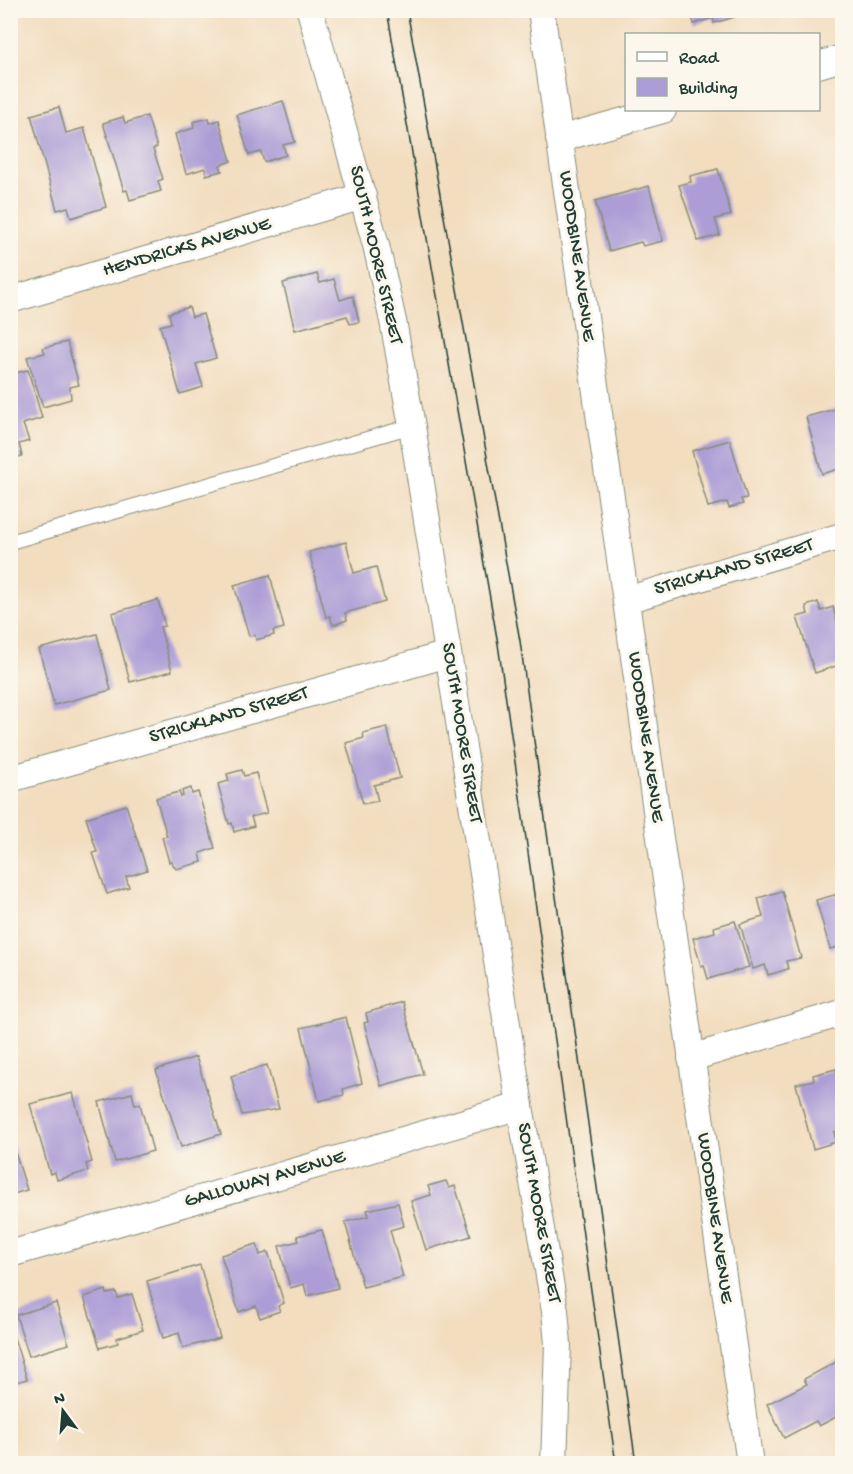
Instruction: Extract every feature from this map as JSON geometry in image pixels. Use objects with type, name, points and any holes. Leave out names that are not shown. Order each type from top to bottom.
[{"type":"street","name":"SOUTH MOORE STREET","points":[[310,10],[376,245],[393,321],[412,426],[520,1106],[555,1311],[558,1344],[554,1464]]},
{"type":"street","name":"WOODBINE AVENUE","points":[[541,10],[750,1464]]},
{"type":"street","points":[[820,64],[843,58]]},
{"type":"street","points":[[559,140],[660,111]]},
{"type":"street","name":"HENDRICKS AVENUE","points":[[10,300],[363,196]]},
{"type":"street","name":"STRICKLAND STREET","points":[[626,600],[843,536]]},
{"type":"street","name":"STRICKLAND STREET","points":[[10,779],[448,654]]},
{"type":"street","points":[[692,1058],[843,1012]]},
{"type":"street","name":"GALLOWAY AVENUE","points":[[10,1254],[520,1106]]},
{"type":"lane","points":[[10,542],[412,426]]},
{"type":"building","points":[[690,10],[734,10],[735,17],[714,23],[713,18],[694,24]]},
{"type":"building","points":[[283,101],[295,142],[283,145],[286,155],[264,162],[261,152],[249,155],[237,115]]},
{"type":"building","points":[[59,107],[66,133],[84,128],[106,207],[71,218],[68,207],[57,210],[31,115]]},
{"type":"building","points":[[147,116],[157,147],[153,149],[163,179],[158,181],[161,191],[130,200],[127,190],[124,191],[103,123],[123,117],[125,123]]},
{"type":"building","points":[[209,118],[210,123],[219,120],[231,161],[220,165],[222,171],[206,175],[205,168],[186,174],[175,134],[194,128],[193,122]]},
{"type":"building","points":[[718,169],[731,215],[715,219],[720,235],[698,241],[679,185],[691,182],[690,176]]},
{"type":"building","points":[[649,186],[663,241],[643,246],[641,242],[609,251],[595,201]]},
{"type":"building","points":[[317,274],[320,283],[334,279],[340,300],[353,296],[359,322],[350,324],[347,316],[295,330],[283,283]]},
{"type":"building","points":[[189,307],[192,317],[203,314],[216,358],[196,364],[203,387],[180,394],[160,326],[171,323],[169,313]]},
{"type":"building","points":[[67,342],[79,385],[70,387],[71,399],[43,407],[27,357],[45,353],[43,348]]},
{"type":"building","points":[[10,360],[15,373],[28,370],[42,418],[23,424],[29,441],[19,444],[22,456],[10,459]]},
{"type":"building","points":[[842,407],[842,468],[822,474],[806,417]]},
{"type":"building","points":[[730,440],[747,498],[741,499],[743,504],[729,508],[727,502],[708,507],[692,451]]},
{"type":"building","points":[[346,542],[354,573],[376,567],[385,602],[345,613],[347,620],[333,625],[330,616],[326,617],[309,552]]},
{"type":"building","points":[[270,575],[284,628],[273,631],[274,635],[256,640],[255,635],[249,636],[234,585]]},
{"type":"building","points":[[158,600],[165,626],[160,627],[172,671],[130,682],[112,613]]},
{"type":"building","points":[[818,602],[821,611],[833,607],[842,640],[842,664],[815,673],[797,617],[808,614],[806,606]]},
{"type":"building","points":[[97,634],[111,690],[54,705],[39,649]]},
{"type":"building","points":[[387,727],[400,778],[374,785],[378,801],[363,804],[346,743],[364,738],[363,733]]},
{"type":"building","points":[[242,770],[244,776],[256,773],[267,813],[251,817],[254,826],[234,832],[232,823],[229,824],[218,784],[229,781],[227,774]]},
{"type":"building","points":[[191,788],[192,794],[198,792],[215,848],[200,853],[202,862],[176,869],[171,861],[169,862],[162,837],[167,836],[156,798],[179,792],[181,797],[183,796],[182,791]]},
{"type":"building","points":[[126,805],[147,870],[126,877],[129,887],[107,894],[93,853],[97,852],[86,818]]},
{"type":"building","points":[[782,891],[801,958],[786,961],[788,969],[768,975],[765,965],[753,969],[740,924],[763,917],[758,898]]},
{"type":"building","points":[[842,893],[842,946],[830,949],[816,900]]},
{"type":"building","points":[[735,921],[749,967],[708,979],[704,965],[701,966],[693,938],[715,932],[714,927]]},
{"type":"building","points":[[402,1002],[423,1074],[381,1086],[364,1023],[368,1022],[366,1013]]},
{"type":"building","points":[[346,1017],[362,1083],[343,1089],[344,1095],[319,1101],[301,1028]]},
{"type":"building","points":[[196,1057],[221,1134],[181,1147],[156,1070]]},
{"type":"building","points":[[267,1065],[279,1109],[242,1115],[231,1076]]},
{"type":"building","points":[[836,1069],[842,1092],[842,1130],[834,1132],[836,1142],[813,1149],[796,1084],[814,1080],[813,1075]]},
{"type":"building","points":[[73,1093],[92,1162],[86,1164],[88,1171],[57,1180],[55,1172],[50,1174],[30,1104]]},
{"type":"building","points":[[132,1093],[135,1105],[140,1104],[153,1151],[115,1162],[99,1102]]},
{"type":"building","points":[[10,1136],[27,1190],[10,1195]]},
{"type":"building","points":[[446,1181],[449,1188],[455,1186],[471,1236],[426,1250],[411,1201],[431,1195],[428,1186]]},
{"type":"building","points":[[398,1203],[404,1226],[390,1230],[403,1277],[363,1287],[345,1222],[369,1216],[367,1210]]},
{"type":"building","points":[[322,1230],[338,1288],[307,1296],[304,1284],[290,1288],[279,1246],[299,1241],[297,1236]]},
{"type":"building","points":[[257,1244],[260,1255],[268,1252],[284,1303],[278,1306],[280,1311],[260,1318],[256,1306],[239,1312],[221,1255]]},
{"type":"building","points":[[200,1265],[220,1338],[183,1348],[179,1333],[163,1338],[147,1281]]},
{"type":"building","points":[[106,1290],[107,1294],[116,1292],[118,1298],[132,1294],[143,1330],[117,1338],[118,1343],[100,1348],[84,1297]]},
{"type":"building","points":[[56,1303],[69,1344],[29,1356],[16,1315]]},
{"type":"building","points":[[10,1325],[27,1379],[10,1384]]},
{"type":"building","points":[[842,1359],[842,1414],[819,1426],[816,1421],[784,1438],[767,1404],[807,1384],[804,1379]]},
{"type":"tram line","points":[[387,10],[498,644],[616,1464]]},
{"type":"tram line","points":[[407,10],[520,641],[636,1464]]}]
